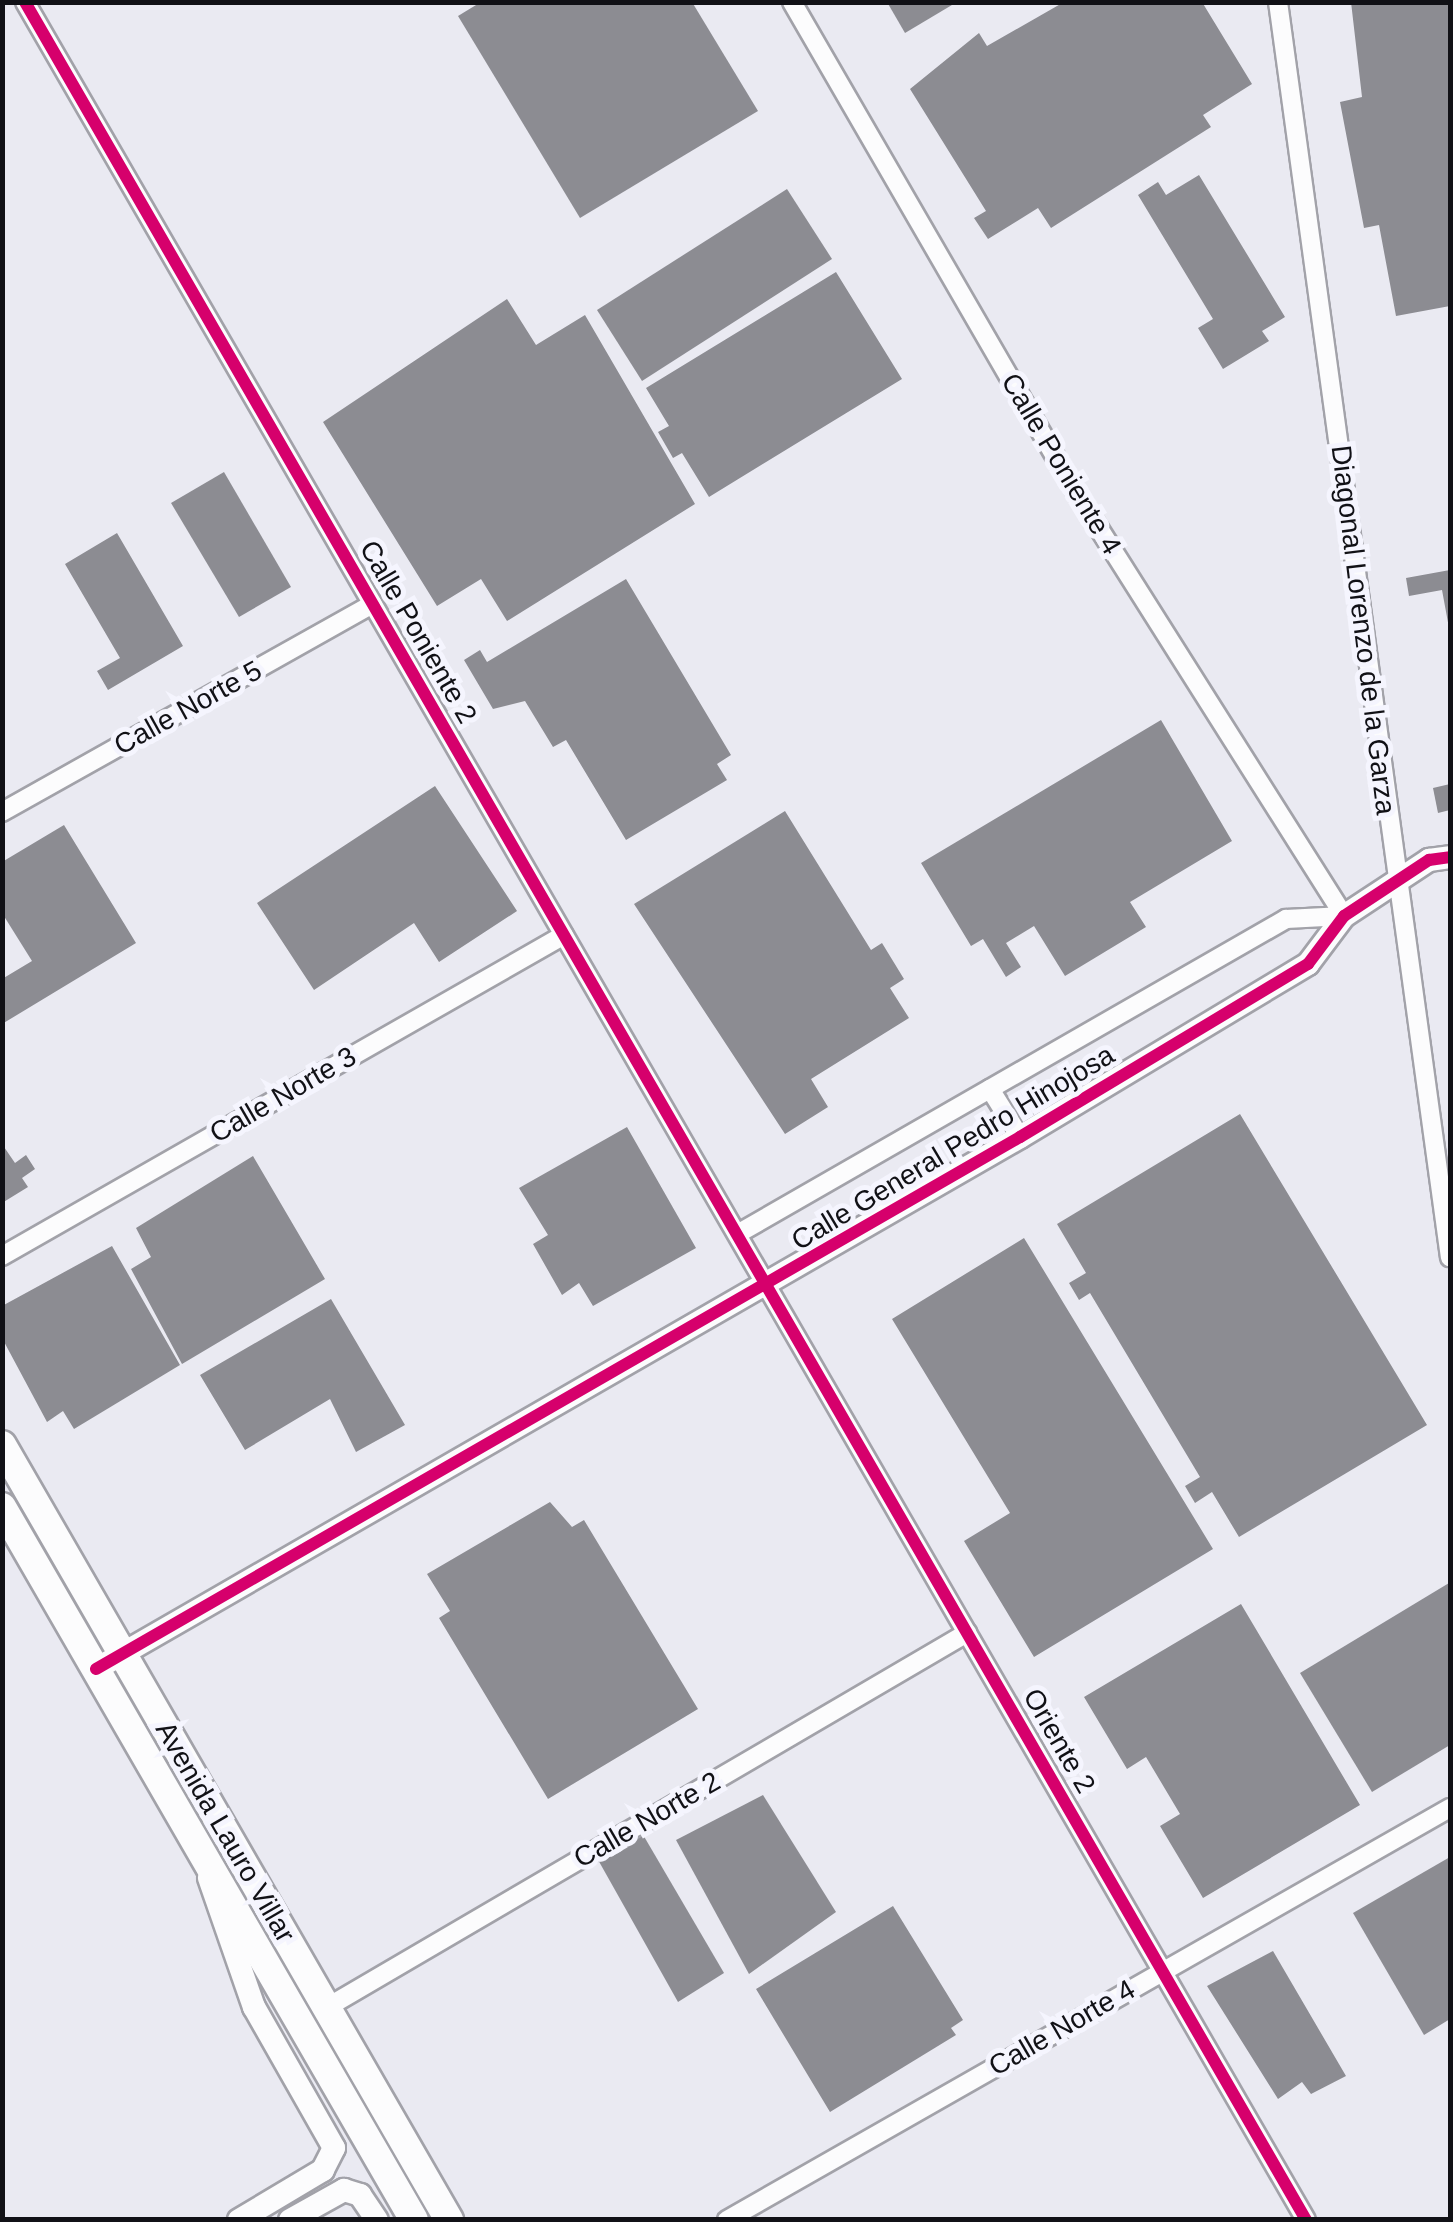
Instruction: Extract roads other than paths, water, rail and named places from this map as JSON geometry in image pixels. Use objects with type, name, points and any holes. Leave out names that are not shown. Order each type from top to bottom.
[{"type":"main road","name":"Avenida Lauro Villar","points":[[2,1445],[449,2220]]},
{"type":"main road","name":"Avenida Lauro Villar","points":[[2,1507],[414,2220]]},
{"type":"street","name":"Calle Poniente 2","points":[[26,2],[739,1232],[766,1288]]},
{"type":"street","name":"Calle Poniente 4","points":[[792,2],[1074,489],[1344,916]]},
{"type":"street","name":"Diagonal Lorenzo de la Garza","points":[[1278,2],[1450,1256]]},
{"type":"street","name":"Calle Norte 5","points":[[2,812],[373,604]]},
{"type":"street","name":"Calle General Pedro Hinojosa","points":[[96,1669],[766,1288],[1020,1138],[1308,964],[1344,916],[1396,879],[1450,857]]},
{"type":"street","points":[[739,1232],[1286,919],[1344,916]]},
{"type":"street","name":"Calle Norte 3","points":[[2,1256],[564,935]]},
{"type":"street","points":[[990,1088],[1020,1138]]},
{"type":"street","name":"Oriente 2","points":[[766,1288],[1306,2220]]},
{"type":"street","name":"Calle Norte 2","points":[[326,2008],[967,1633]]},
{"type":"street","name":"Calle Norte 4","points":[[727,2220],[1450,1808]]},
{"type":"street","points":[[202,1850],[240,1975],[334,2148],[330,2164],[239,2220]]},
{"type":"street","points":[[310,2177],[324,2199]]},
{"type":"street","points":[[290,2220],[324,2199],[352,2190],[377,2220]]}]
